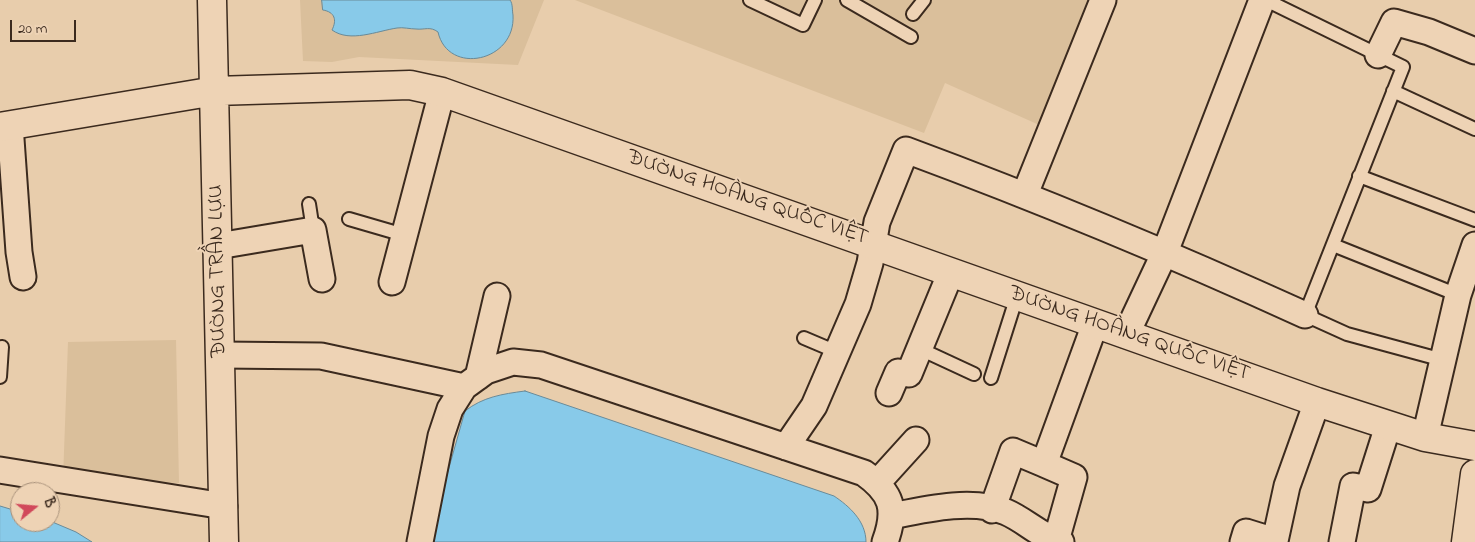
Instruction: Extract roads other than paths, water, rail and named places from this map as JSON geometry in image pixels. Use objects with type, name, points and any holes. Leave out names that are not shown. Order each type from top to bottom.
[{"type":"main road","name":"ĐƯỜNG TRẦN LỰU","points":[[212,0],[224,542]]},
{"type":"main road","name":"ĐƯỜNG HOÀNG QUỐC VIỆT","points":[[5,126],[215,91],[410,85],[442,92],[1317,402],[1424,437],[1475,446]]},
{"type":"main road","points":[[1466,542],[1475,474]]},
{"type":"street","points":[[1025,194],[1103,0]]},
{"type":"street","points":[[1126,335],[1165,252],[1262,0]]},
{"type":"street","points":[[1378,55],[1394,22],[1429,32],[1475,51]]},
{"type":"street","points":[[392,282],[442,92]]},
{"type":"street","points":[[5,126],[23,277]]},
{"type":"street","points":[[786,447],[814,406],[858,304],[870,263],[877,222],[906,150],[1025,194],[1165,252],[1305,315]]},
{"type":"street","points":[[218,246],[313,230],[322,279]]},
{"type":"street","points":[[1424,437],[1458,295],[1475,245]]},
{"type":"street","points":[[889,393],[898,372],[909,374],[918,348],[951,272]]},
{"type":"street","points":[[471,382],[497,296]]},
{"type":"street","points":[[1044,464],[1095,324]]},
{"type":"street","points":[[221,355],[321,356],[471,382]]},
{"type":"street","points":[[420,542],[441,436],[450,409],[471,382],[486,371],[513,362],[541,365],[864,473],[877,483],[887,496],[892,510],[885,542]]},
{"type":"street","points":[[1243,542],[1246,532],[1275,541],[1287,486],[1317,402]]},
{"type":"street","points":[[1342,542],[1353,486],[1368,489],[1388,426]]},
{"type":"street","points":[[877,483],[916,440]]},
{"type":"street","points":[[892,516],[964,505],[992,510],[1006,512],[1058,541],[1074,477],[1013,451],[992,510]]},
{"type":"street","points":[[0,470],[224,506]]},
{"type":"lane","points":[[750,0],[803,25],[815,0]]},
{"type":"lane","points":[[847,0],[911,37]]},
{"type":"lane","points":[[913,14],[924,0]]},
{"type":"lane","points":[[1266,0],[1403,67],[1305,315],[1347,334],[1443,360]]},
{"type":"lane","points":[[1393,91],[1475,129]]},
{"type":"lane","points":[[1359,176],[1475,220]]},
{"type":"lane","points":[[309,204],[313,230]]},
{"type":"lane","points":[[349,219],[404,235]]},
{"type":"lane","points":[[1332,245],[1458,295]]},
{"type":"lane","points":[[991,378],[1017,296]]},
{"type":"lane","points":[[804,338],[837,352]]},
{"type":"lane","points":[[0,377],[2,347]]},
{"type":"lane","points":[[918,348],[974,374]]},
{"type":"water","points":[[322,0],[510,0],[513,15],[511,31],[504,44],[493,53],[480,58],[467,58],[454,55],[444,46],[438,32],[432,29],[399,28],[355,36],[339,34],[332,30],[334,17],[323,10]]},
{"type":"water","points":[[525,391],[834,496],[856,515],[863,527],[866,542],[428,542],[465,411],[479,402],[493,397]]},
{"type":"water","points":[[0,506],[10,509],[10,532],[60,532],[60,525],[92,542],[0,542]]}]
